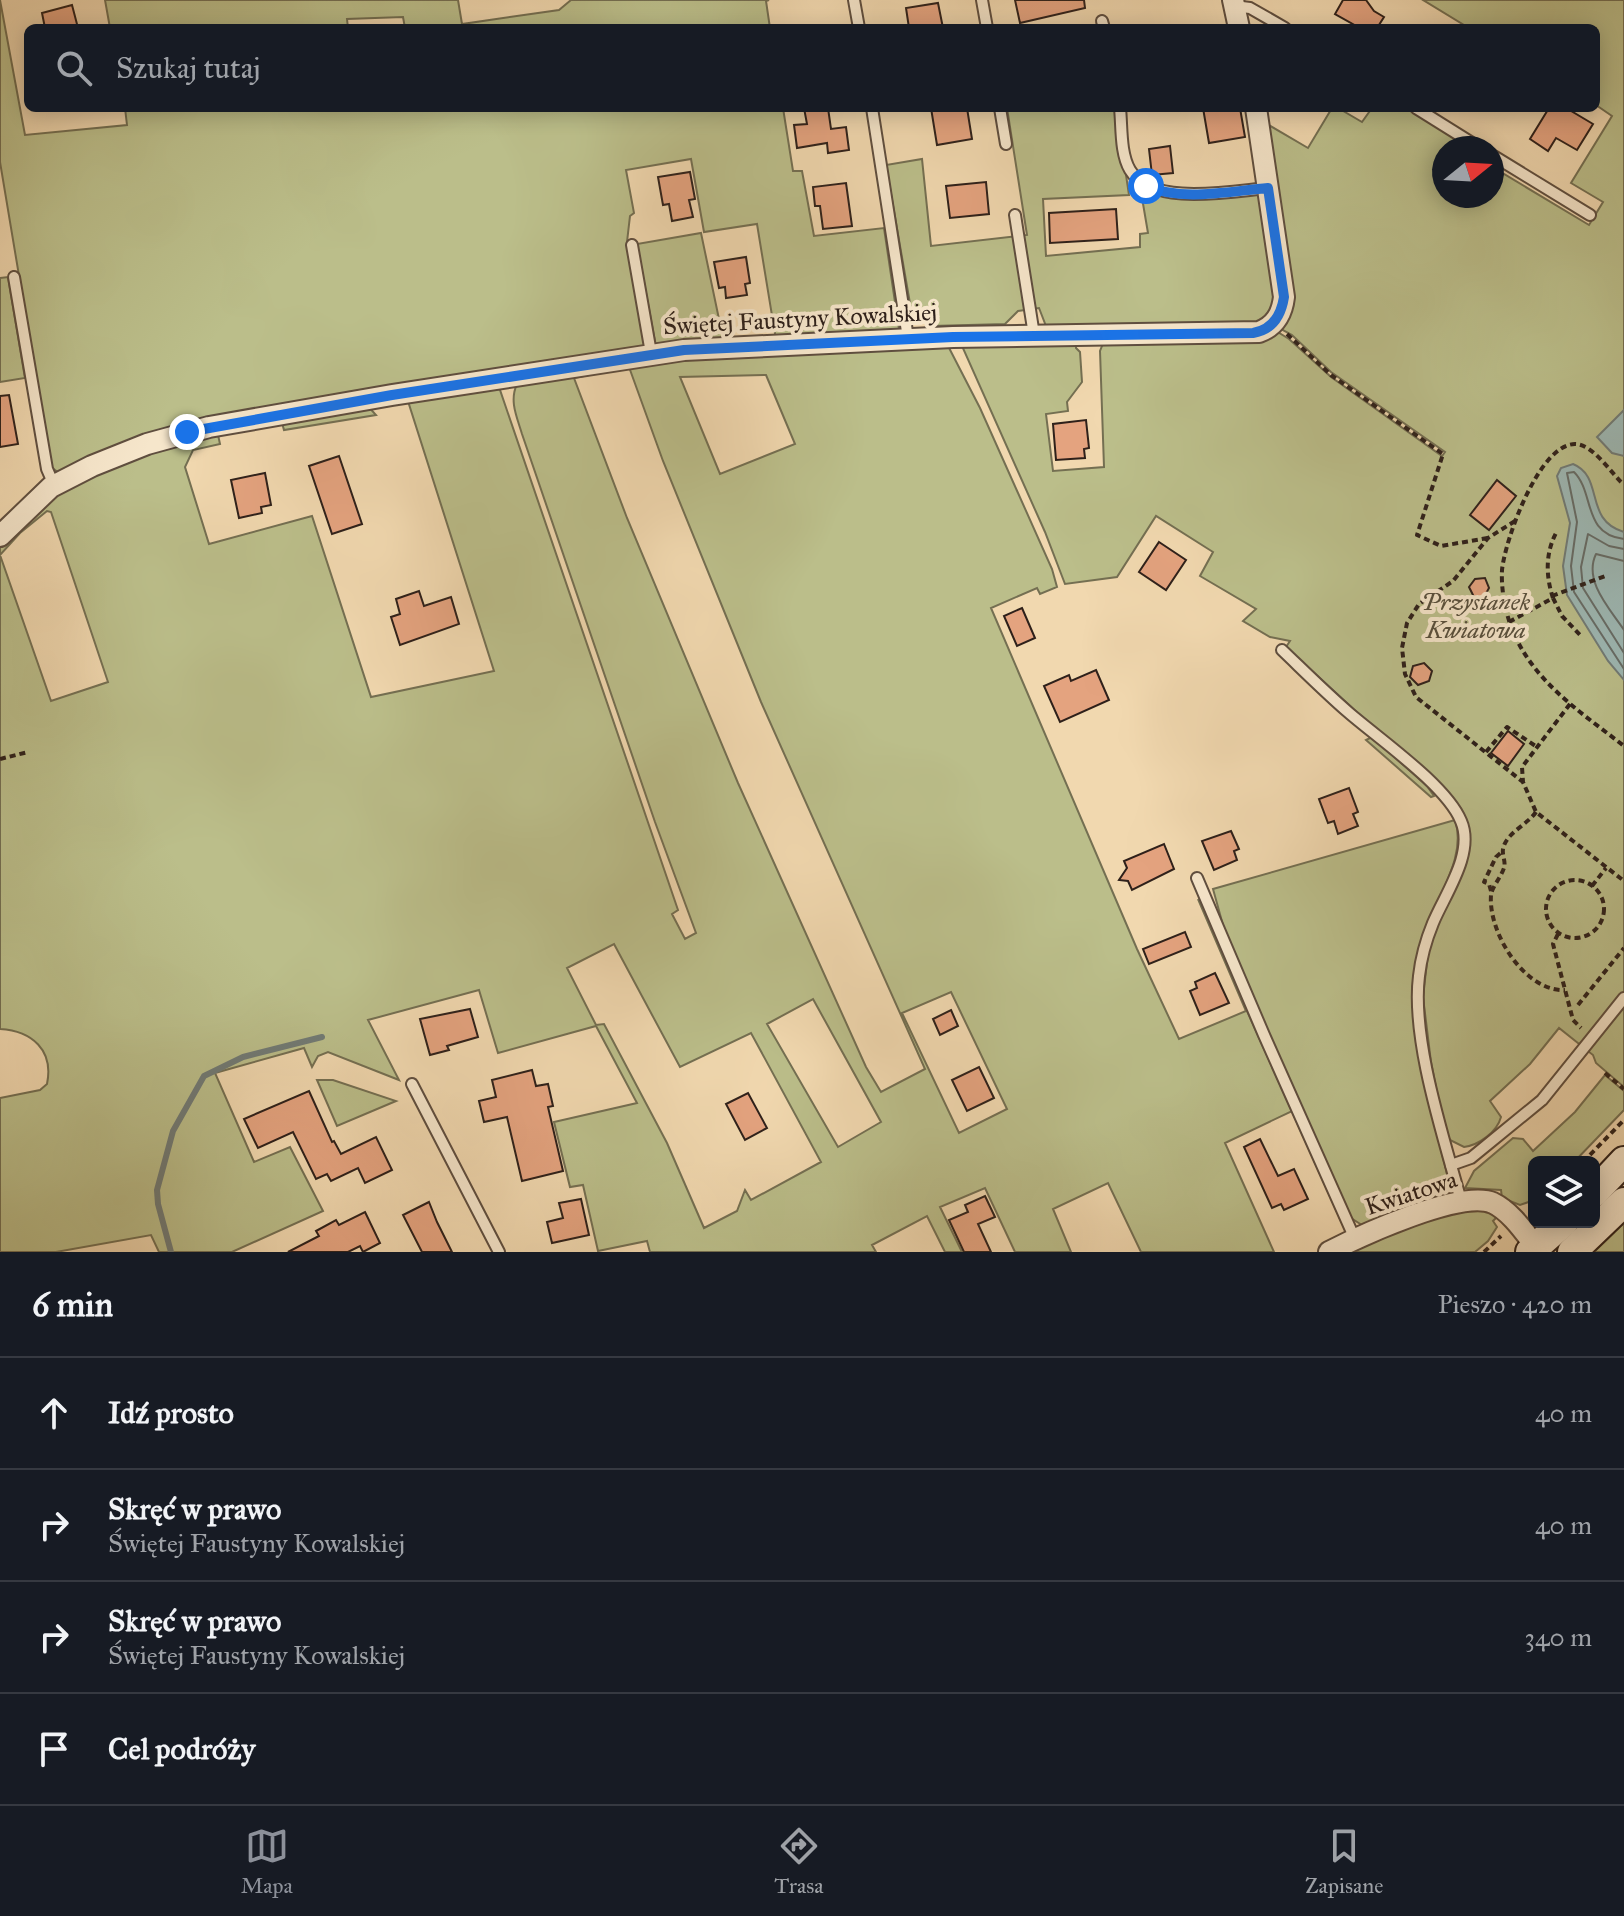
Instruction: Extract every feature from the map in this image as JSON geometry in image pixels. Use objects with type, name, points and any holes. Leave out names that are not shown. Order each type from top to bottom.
[{"type":"main road","points":[[1600,1187],[1624,1161]]},
{"type":"main road","points":[[1572,1252],[1624,1202]]},
{"type":"main road","points":[[1535,1250],[1558,1228]]},
{"type":"street","points":[[1234,3],[1238,24]]},
{"type":"street","points":[[1257,112],[1284,297],[1281,311],[1271,326]]},
{"type":"street","name":"Świętej Faustyny Kowalskiej","points":[[0,536],[54,485],[137,447],[209,427],[651,353],[908,338],[1253,333],[1271,326]]},
{"type":"street","name":"Kwiatowa","points":[[1329,1252],[1393,1223],[1461,1201],[1477,1199],[1494,1203],[1510,1217],[1535,1250]]},
{"type":"lane","points":[[854,0],[858,24]]},
{"type":"lane","points":[[982,0],[986,24]]},
{"type":"lane","points":[[1234,3],[1278,24]]},
{"type":"lane","points":[[873,112],[908,338]]},
{"type":"lane","points":[[1001,112],[1006,144]]},
{"type":"lane","points":[[1120,112],[1126,161],[1134,175],[1146,186],[1181,194],[1268,188]]},
{"type":"lane","points":[[1422,112],[1461,136]]},
{"type":"lane","points":[[1504,162],[1590,215]]},
{"type":"lane","points":[[1015,215],[1034,335]]},
{"type":"lane","points":[[632,245],[651,353]]},
{"type":"lane","points":[[14,277],[47,469],[54,485]]},
{"type":"lane","points":[[1282,650],[1316,684],[1438,790],[1457,813],[1463,827],[1464,841],[1459,864],[1428,935],[1418,977],[1424,1052],[1440,1129],[1461,1201]]},
{"type":"lane","points":[[1197,878],[1355,1239]]},
{"type":"lane","points":[[1451,1165],[1471,1158],[1538,1104],[1624,998]]},
{"type":"lane","points":[[412,1084],[499,1252]]},
{"type":"path","points":[[1271,326],[1291,337],[1331,375],[1443,454],[1417,535],[1441,546],[1488,538]]},
{"type":"path","points":[[1621,482],[1587,448],[1575,444],[1563,447],[1537,474],[1505,552],[1502,569],[1509,622],[1530,662],[1570,704],[1624,746]]},
{"type":"path","points":[[1517,520],[1488,538],[1453,581],[1414,610],[1407,623],[1402,648],[1405,674],[1416,697],[1523,782]]},
{"type":"path","points":[[1556,533],[1548,565],[1552,597],[1562,616],[1581,636]]},
{"type":"path","points":[[1509,622],[1552,597],[1608,575]]},
{"type":"path","points":[[1570,704],[1522,767],[1523,782],[1536,812],[1624,881]]},
{"type":"path","points":[[1485,753],[1508,727],[1537,747]]},
{"type":"path","points":[[0,759],[28,752]]},
{"type":"path","points":[[1536,812],[1508,840],[1484,882],[1489,884],[1500,933],[1516,964],[1541,986],[1550,990],[1565,990]]},
{"type":"path","points":[[1491,891],[1505,864],[1503,851]]},
{"type":"path","points":[[1592,886],[1606,868]]},
{"type":"path","points":[[1570,880],[1592,886],[1603,902],[1603,916],[1598,928],[1581,938],[1558,934],[1546,916],[1545,904],[1550,893],[1570,880]]},
{"type":"path","points":[[1558,934],[1553,944],[1573,1020],[1594,1038]]},
{"type":"path","points":[[1578,1005],[1624,948]]},
{"type":"path","points":[[1605,1073],[1624,1089]]},
{"type":"path","points":[[1589,1156],[1624,1120]]},
{"type":"path","points":[[1484,1252],[1499,1239],[1502,1228]]},
{"type":"green space","points":[[0,0],[25,135],[127,125],[125,112],[784,112],[793,171],[802,171],[814,236],[884,228],[899,329],[776,340],[757,224],[704,232],[691,159],[626,170],[634,213],[630,216],[627,242],[646,346],[401,388],[59,473],[51,467],[0,162]]},
{"type":"green space","points":[[105,0],[458,0],[462,24],[404,24],[403,17],[347,19],[348,24],[109,24]]},
{"type":"green space","points":[[571,0],[769,0],[766,1],[769,24],[462,24],[559,10]]},
{"type":"green space","name":"Przystanek Kwiatowa","points":[[1423,0],[1624,0],[1624,1087],[1596,1063],[1593,1055],[1559,1028],[1530,1064],[1490,1101],[1501,1117],[1496,1128],[1481,1141],[1464,1147],[1450,1140],[1444,1128],[1423,997],[1429,945],[1468,849],[1469,830],[1460,807],[1286,647],[1290,641],[1270,637],[1243,621],[1256,609],[1200,576],[1213,552],[1156,516],[1117,577],[1065,584],[962,346],[1076,341],[1082,382],[1067,402],[1068,411],[1046,414],[1053,471],[1104,467],[1100,351],[1104,341],[1276,331],[1331,377],[1442,456],[1445,452],[1331,372],[1292,335],[1279,328],[1267,124],[1308,148],[1330,112],[1345,112],[1362,122],[1369,112],[1414,112],[1453,136],[1432,136],[1432,208],[1504,208],[1504,174],[1589,225],[1603,202],[1571,183],[1612,116],[1600,108],[1600,24],[1462,24]]},
{"type":"green space","points":[[1008,112],[1117,112],[1129,195],[1043,199],[1046,256],[1140,247],[1140,234],[1148,233],[1140,186],[1157,194],[1264,192],[1278,299],[1264,323],[1164,330],[1162,323],[1046,326],[1039,308],[1018,311],[1005,324],[931,326],[912,315],[886,165],[922,159],[931,246],[1027,235]]},
{"type":"green space","points":[[701,233],[724,343],[656,347],[637,244]]},
{"type":"green space","points":[[8,277],[25,378],[0,382],[0,278]]},
{"type":"green space","points":[[946,342],[980,408],[1052,569],[1057,587],[1040,594],[1037,588],[991,608],[1137,949],[1179,1039],[1246,1011],[1198,899],[1205,907],[1292,1111],[1225,1143],[1274,1252],[1141,1252],[1108,1183],[1053,1209],[1071,1252],[1015,1252],[985,1188],[940,1207],[962,1252],[945,1252],[927,1216],[872,1245],[876,1252],[650,1252],[647,1241],[598,1251],[583,1185],[570,1187],[554,1122],[637,1103],[596,1026],[498,1053],[479,990],[368,1020],[399,1080],[328,1052],[318,1056],[312,1067],[304,1048],[215,1073],[254,1162],[290,1147],[323,1211],[232,1252],[159,1252],[151,1235],[56,1252],[0,1252],[0,1098],[40,1090],[47,1084],[48,1072],[44,1052],[38,1044],[22,1034],[0,1029],[0,555],[0,542],[32,509],[84,474],[217,430],[220,444],[193,450],[185,467],[209,544],[312,516],[371,697],[494,671],[407,398],[495,387],[500,390],[678,910],[672,914],[685,939],[696,933],[522,434],[514,403],[517,384],[671,355]],"holes":[[[629,367],[663,461],[761,702],[925,1069],[881,1092],[866,1067],[738,783],[627,518],[574,378]],[[766,375],[795,444],[720,474],[680,377]],[[47,511],[51,512],[108,682],[51,701],[0,555]],[[614,944],[680,1067],[751,1033],[821,1162],[751,1200],[745,1190],[737,1211],[704,1228],[667,1143],[604,1024],[596,1025],[567,968]],[[951,992],[1007,1109],[959,1133],[902,1013]],[[813,999],[881,1122],[838,1147],[767,1024]]]},
{"type":"green space","points":[[366,404],[376,415],[284,430],[281,419]]},
{"type":"green space","points":[[1372,737],[1427,786],[1434,796],[1431,797],[1366,740]]},
{"type":"green space","points":[[1455,820],[1458,838],[1455,857],[1424,936],[1419,957],[1429,1086],[1447,1174],[1447,1193],[1444,1198],[1365,1227],[1351,1218],[1328,1170],[1226,936],[1213,889]]},
{"type":"green space","points":[[1605,1075],[1624,1091],[1624,1110],[1580,1156],[1528,1156],[1528,1202],[1520,1205],[1502,1198],[1501,1190],[1465,1188],[1474,1171],[1513,1138],[1523,1139],[1533,1151],[1575,1112]]},
{"type":"green space","points":[[317,1080],[333,1080],[396,1101],[337,1126]]},
{"type":"green space","points":[[1465,1207],[1491,1212],[1497,1217],[1493,1221],[1497,1227],[1488,1241],[1475,1252],[1345,1252],[1377,1237]]},
{"type":"green space","points":[[1624,1223],[1624,1252],[1594,1252]]},
{"type":"water","points":[[1624,410],[1624,456],[1612,453],[1597,437]]},
{"type":"water","points":[[1573,464],[1589,478],[1603,518],[1624,532],[1624,680],[1608,661],[1567,595],[1563,566],[1570,523],[1557,476],[1561,468]]},
{"type":"building","points":[[1015,0],[1084,0],[1085,8],[1020,23]]},
{"type":"building","points":[[1343,0],[1366,0],[1374,11],[1384,17],[1380,24],[1353,24],[1335,14]]},
{"type":"building","points":[[938,3],[942,24],[908,24],[906,8]]},
{"type":"building","points":[[72,5],[77,24],[44,24],[42,13]]},
{"type":"building","points":[[805,112],[829,112],[831,129],[846,127],[849,150],[828,153],[827,143],[797,148],[794,125],[807,124]]},
{"type":"building","points":[[932,112],[968,112],[972,139],[937,145]]},
{"type":"building","points":[[1204,112],[1241,112],[1245,137],[1209,143]]},
{"type":"building","points":[[1547,112],[1573,112],[1593,124],[1577,150],[1556,138],[1548,151],[1530,139]]},
{"type":"building","points":[[1170,146],[1173,173],[1152,175],[1149,149]]},
{"type":"building","points":[[690,172],[695,199],[689,200],[693,217],[672,221],[669,204],[663,205],[658,177]]},
{"type":"building","points":[[986,182],[989,214],[950,218],[946,186]]},
{"type":"building","points":[[846,183],[852,226],[823,229],[820,206],[815,206],[813,187]]},
{"type":"building","points":[[1116,209],[1118,239],[1050,243],[1049,213]]},
{"type":"building","points":[[746,257],[750,283],[745,284],[747,295],[726,298],[725,287],[719,288],[714,262]]},
{"type":"building","points":[[9,395],[18,444],[0,447],[0,396]]},
{"type":"building","points":[[1086,420],[1089,448],[1084,449],[1085,458],[1056,460],[1053,424]]},
{"type":"building","points":[[339,456],[362,524],[332,534],[309,466]]},
{"type":"building","points":[[265,473],[271,505],[261,507],[262,513],[239,518],[231,480]]},
{"type":"building","points":[[1497,480],[1516,496],[1489,530],[1470,515]]},
{"type":"building","points":[[1159,542],[1186,560],[1166,590],[1139,572]]},
{"type":"building","points":[[1485,578],[1489,588],[1484,597],[1474,597],[1469,587],[1475,579]]},
{"type":"building","points":[[419,591],[424,606],[451,597],[459,624],[400,645],[391,617],[400,614],[396,599]]},
{"type":"building","points":[[1022,608],[1035,638],[1017,646],[1004,616]]},
{"type":"building","points":[[1424,663],[1432,671],[1429,681],[1418,685],[1410,677],[1413,666]]},
{"type":"building","points":[[1096,670],[1109,700],[1060,722],[1044,686],[1069,675],[1071,681]]},
{"type":"building","points":[[1508,731],[1524,744],[1508,766],[1491,753]]},
{"type":"building","points":[[1349,788],[1358,812],[1353,814],[1358,826],[1338,834],[1334,821],[1328,823],[1319,799]]},
{"type":"building","points":[[1231,831],[1239,849],[1234,851],[1237,860],[1214,870],[1202,841]]},
{"type":"building","points":[[1164,844],[1174,869],[1132,890],[1128,881],[1119,880],[1127,868],[1124,861]]},
{"type":"building","points":[[1185,932],[1191,947],[1149,964],[1143,949]]},
{"type":"building","points":[[1215,973],[1229,1003],[1200,1015],[1190,991],[1197,988],[1195,982]]},
{"type":"building","points":[[470,1009],[478,1037],[447,1046],[449,1050],[430,1055],[420,1019]]},
{"type":"building","points":[[951,1010],[958,1026],[940,1035],[933,1019]]},
{"type":"building","points":[[979,1067],[994,1098],[967,1111],[952,1080]]},
{"type":"building","points":[[532,1070],[536,1086],[548,1084],[553,1106],[548,1107],[563,1171],[522,1181],[507,1117],[484,1122],[479,1101],[496,1097],[492,1080]]},
{"type":"building","points":[[309,1091],[332,1142],[341,1154],[376,1137],[392,1170],[365,1183],[358,1168],[331,1181],[327,1174],[316,1179],[293,1132],[258,1148],[244,1119]]},
{"type":"building","points":[[748,1093],[767,1128],[745,1140],[726,1104]]},
{"type":"building","points":[[1260,1139],[1278,1176],[1294,1169],[1308,1199],[1284,1210],[1281,1204],[1272,1208],[1244,1147]]},
{"type":"building","points":[[985,1196],[995,1217],[978,1224],[991,1252],[964,1252],[949,1220],[968,1212],[965,1205]]},
{"type":"building","points":[[581,1199],[589,1235],[552,1243],[547,1222],[563,1218],[559,1203]]},
{"type":"building","points":[[429,1202],[452,1252],[422,1252],[403,1215]]},
{"type":"building","points":[[365,1212],[380,1243],[363,1252],[360,1246],[348,1252],[288,1252],[319,1236],[316,1231],[336,1220],[339,1225]]},
{"type":"waterway","points":[[171,1252],[157,1190],[173,1131],[204,1076],[243,1057],[322,1037]]},
{"type":"route","points":[[187,432],[392,395],[669,351],[953,337],[1253,333],[1271,326],[1281,311],[1284,297],[1268,188],[1181,194],[1146,186]]}]
